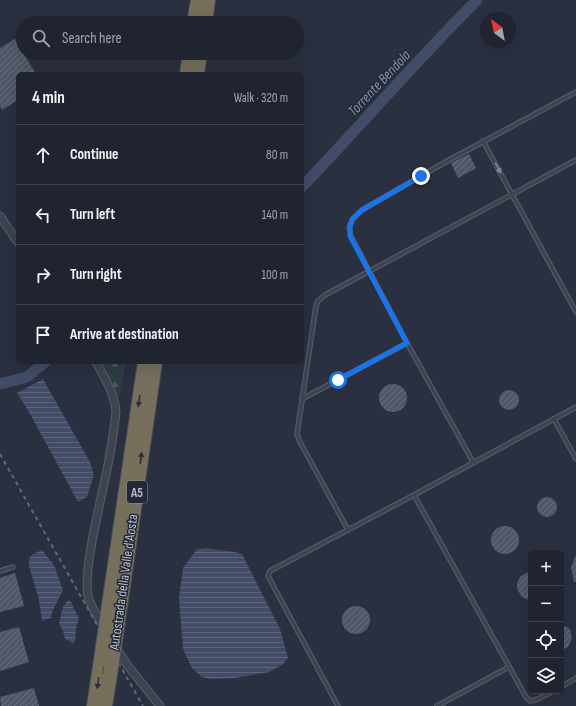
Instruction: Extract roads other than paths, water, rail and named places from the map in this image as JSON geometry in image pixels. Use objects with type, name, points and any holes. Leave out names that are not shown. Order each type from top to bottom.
[{"type":"highway","points":[[195,16],[198,0]]},
{"type":"highway","points":[[206,16],[208,0]]},
{"type":"highway","points":[[187,72],[189,60]]},
{"type":"highway","points":[[197,72],[199,60]]},
{"type":"highway","name":"Autostrada della Valle d'Aosta","points":[[94,706],[145,364]]},
{"type":"highway","name":"Autostrada della Valle d'Aosta","points":[[105,706],[155,364]]},
{"type":"street","points":[[0,216],[16,240]]},
{"type":"street","points":[[97,364],[112,392],[115,400],[116,412],[101,501],[94,528],[88,577],[88,596],[95,612],[123,660],[160,706]]},
{"type":"lane","points":[[473,462],[350,236],[352,219],[362,210],[484,141],[576,92]]},
{"type":"lane","points":[[484,141],[576,312]]},
{"type":"lane","points":[[348,530],[297,434],[318,301],[576,160]]},
{"type":"lane","points":[[302,399],[407,343]]},
{"type":"lane","points":[[338,706],[268,576],[270,572],[576,407]]},
{"type":"lane","points":[[554,419],[576,459]]},
{"type":"lane","points":[[414,495],[526,698],[530,701],[538,700],[548,694]]},
{"type":"lane","points":[[0,571],[13,567]]},
{"type":"lane","points":[[437,706],[509,667]]},
{"type":"lane","points":[[564,685],[576,678]]},
{"type":"water","points":[[43,379],[90,462],[94,475],[87,497],[78,502],[17,393]]},
{"type":"water","points":[[209,548],[242,554],[280,629],[288,658],[282,665],[269,672],[235,678],[211,679],[202,677],[192,668],[183,649],[179,598],[183,568],[197,549]]},
{"type":"water","points":[[42,550],[54,565],[63,590],[52,612],[51,618],[42,621],[39,600],[29,566],[29,559],[33,554]]},
{"type":"water","points":[[69,600],[79,619],[76,628],[75,641],[73,643],[65,639],[59,623],[64,604]]},
{"type":"waterway","name":"Torrente Bendola","points":[[304,185],[477,0]]},
{"type":"waterway","name":"Torrente Bendola","points":[[0,384],[27,377],[43,364]]},
{"type":"railway","points":[[0,454],[143,706]]}]
